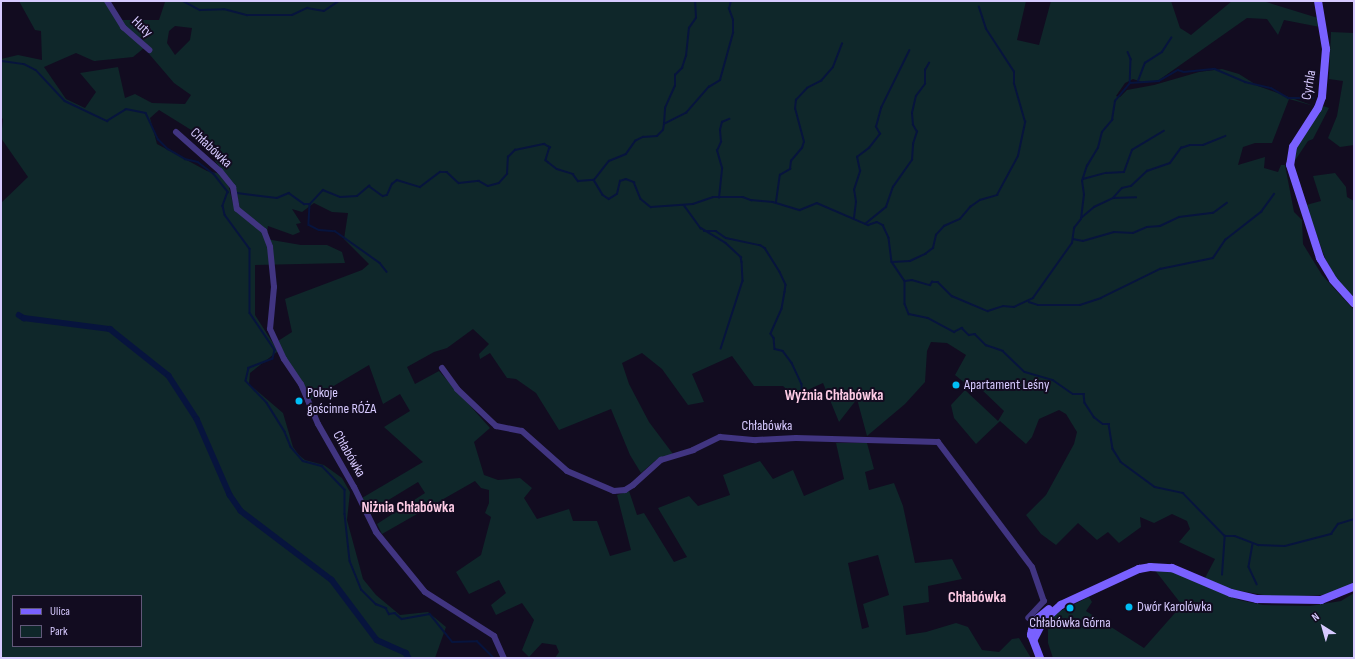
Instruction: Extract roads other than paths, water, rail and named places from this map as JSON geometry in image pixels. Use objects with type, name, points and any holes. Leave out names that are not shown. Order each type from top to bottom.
[{"type":"street","name":"Huty","points":[[108,1],[123,27],[148,50]]},
{"type":"street","name":"Cyrhla","points":[[1318,1],[1326,45],[1323,91],[1318,108],[1292,149],[1290,167],[1321,260],[1334,281],[1354,303]]},
{"type":"street","name":"Chłabówka","points":[[176,132],[220,171],[233,187],[237,209],[264,231],[270,247],[274,287],[270,329],[284,358],[301,384],[318,424],[354,487],[376,532],[425,592],[494,636],[503,656]]},
{"type":"street","name":"Chłabówka","points":[[442,368],[457,389],[496,426],[522,431],[567,471],[614,491],[625,490],[633,485],[661,460],[693,450],[720,437],[756,440],[796,438],[938,442],[1032,567],[1044,601],[1028,618]]},
{"type":"street","points":[[1040,658],[1032,630],[1038,618],[1046,611],[1139,570],[1157,566],[1174,568],[1227,592],[1257,599],[1317,600],[1333,597],[1354,587]]},
{"type":"waterway","points":[[183,1],[200,10],[224,9],[247,15],[292,15],[307,8],[324,11],[339,1]]},
{"type":"waterway","points":[[664,124],[665,108],[675,86],[675,75],[682,68],[686,56],[689,28],[696,18],[695,1]]},
{"type":"waterway","points":[[594,180],[609,161],[626,154],[635,141],[643,137],[657,136],[663,130],[664,124],[686,113],[709,87],[720,80],[733,33],[733,20],[729,9],[731,1]]},
{"type":"waterway","points":[[892,262],[910,261],[925,254],[933,248],[936,235],[944,226],[960,219],[970,207],[980,200],[997,195],[1018,156],[1025,122],[1014,84],[1014,72],[986,29],[979,7]]},
{"type":"waterway","points":[[1138,81],[1145,63],[1162,52],[1171,38]]},
{"type":"waterway","points":[[776,202],[780,175],[790,169],[791,161],[802,148],[804,142],[795,109],[796,100],[807,88],[821,81],[833,67],[842,44]]},
{"type":"waterway","points":[[854,218],[856,202],[854,190],[860,171],[857,157],[869,148],[880,134],[876,127],[881,108],[909,51]]},
{"type":"waterway","points":[[1128,52],[1131,59],[1130,83]]},
{"type":"waterway","points":[[2,61],[24,64],[36,70],[65,101],[107,121],[126,109],[146,113],[158,139],[168,149],[185,159],[198,162],[214,174],[228,192],[223,206],[225,215],[250,249],[250,313],[275,350],[273,359],[249,368],[246,381],[267,403],[285,432],[291,447],[303,461],[322,466],[345,490],[345,514],[350,561],[362,590],[376,604],[386,608],[389,614],[395,613],[402,619],[430,614],[453,642],[477,641],[494,658]]},
{"type":"waterway","points":[[865,224],[886,207],[893,187],[912,160],[913,144],[917,132],[913,125],[912,113],[916,96],[925,84],[925,70],[929,63]]},
{"type":"waterway","points":[[905,281],[912,280],[930,285],[932,282],[938,282],[952,296],[988,311],[1003,306],[1014,307],[1033,298],[1072,243],[1074,228],[1081,219],[1084,195],[1082,181],[1087,166],[1098,148],[1102,132],[1112,120],[1115,101],[1130,83],[1159,81],[1178,70],[1184,72],[1215,69],[1245,82],[1271,88],[1288,98],[1313,98]]},
{"type":"waterway","points":[[719,198],[722,168],[717,151],[721,142],[720,130],[722,122],[729,119]]},
{"type":"waterway","points":[[1083,179],[1106,173],[1124,172],[1132,150],[1164,131]]},
{"type":"waterway","points":[[1081,218],[1094,207],[1113,198],[1122,188],[1131,186],[1147,171],[1170,163],[1181,148],[1190,145],[1203,145],[1225,136]]},
{"type":"waterway","points":[[237,193],[277,198],[289,193],[304,204],[310,204],[323,190],[340,197],[357,196],[369,186],[383,196],[387,195],[392,184],[397,180],[420,187],[440,172],[447,172],[459,183],[479,181],[488,186],[499,183],[507,174],[508,157],[515,150],[544,144],[550,147],[546,160],[548,162],[557,169],[573,174],[578,181],[594,180],[603,195],[609,199],[617,194],[620,181],[626,179],[634,182],[641,199],[651,207],[693,204],[713,197],[743,197],[751,200],[773,202],[800,210],[817,203],[868,225],[877,222],[883,225],[889,238],[892,262],[905,281],[905,304],[909,314],[928,318],[954,332],[962,328],[969,335],[975,334],[986,345],[1003,351],[1025,372],[1053,380],[1073,394],[1084,394],[1085,403],[1094,417],[1103,424],[1109,424],[1113,449],[1121,462],[1155,487],[1183,493],[1225,536],[1235,536],[1258,545],[1285,546],[1331,534],[1338,524],[1354,519]]},
{"type":"waterway","points":[[1029,302],[1038,305],[1080,305],[1101,298],[1160,269],[1213,258],[1225,240],[1261,212],[1274,194]]},
{"type":"waterway","points":[[1113,198],[1136,197]]},
{"type":"waterway","points":[[1073,239],[1083,241],[1114,232],[1133,233],[1147,227],[1160,226],[1179,217],[1213,213],[1227,203]]},
{"type":"waterway","points":[[310,204],[309,225],[319,230],[335,231],[380,263],[387,272]]},
{"type":"waterway","points":[[684,205],[701,228],[726,243],[741,257],[743,281],[721,349]]},
{"type":"waterway","points":[[704,231],[716,231],[726,238],[760,245],[765,248],[780,272],[786,285],[785,292],[782,309],[771,334],[774,338],[775,349],[783,351],[792,363],[802,384],[802,401]]},
{"type":"waterway","points":[[19,315],[24,318],[110,329],[169,376],[197,419],[230,495],[241,511],[332,580],[377,640],[406,653],[409,658]]},
{"type":"waterway","points":[[1222,575],[1225,536]]},
{"type":"waterway","points":[[1253,544],[1249,567],[1257,584]]},
{"type":"place","name":"Apartament Leśny","points":[[956,385]]},
{"type":"place","name":"Pokoje gościnne RÓŻA","points":[[299,401]]},
{"type":"place","name":"Dwór Karolówka","points":[[1129,607]]},
{"type":"place","name":"Chłabówka Górna","points":[[1070,608]]},
{"type":"district","name":"Wyżnia Chłabówka","points":[[834,396]]},
{"type":"district","name":"Niżnia Chłabówka","points":[[408,508]]},
{"type":"district","name":"Chłabówka","points":[[977,598]]}]
